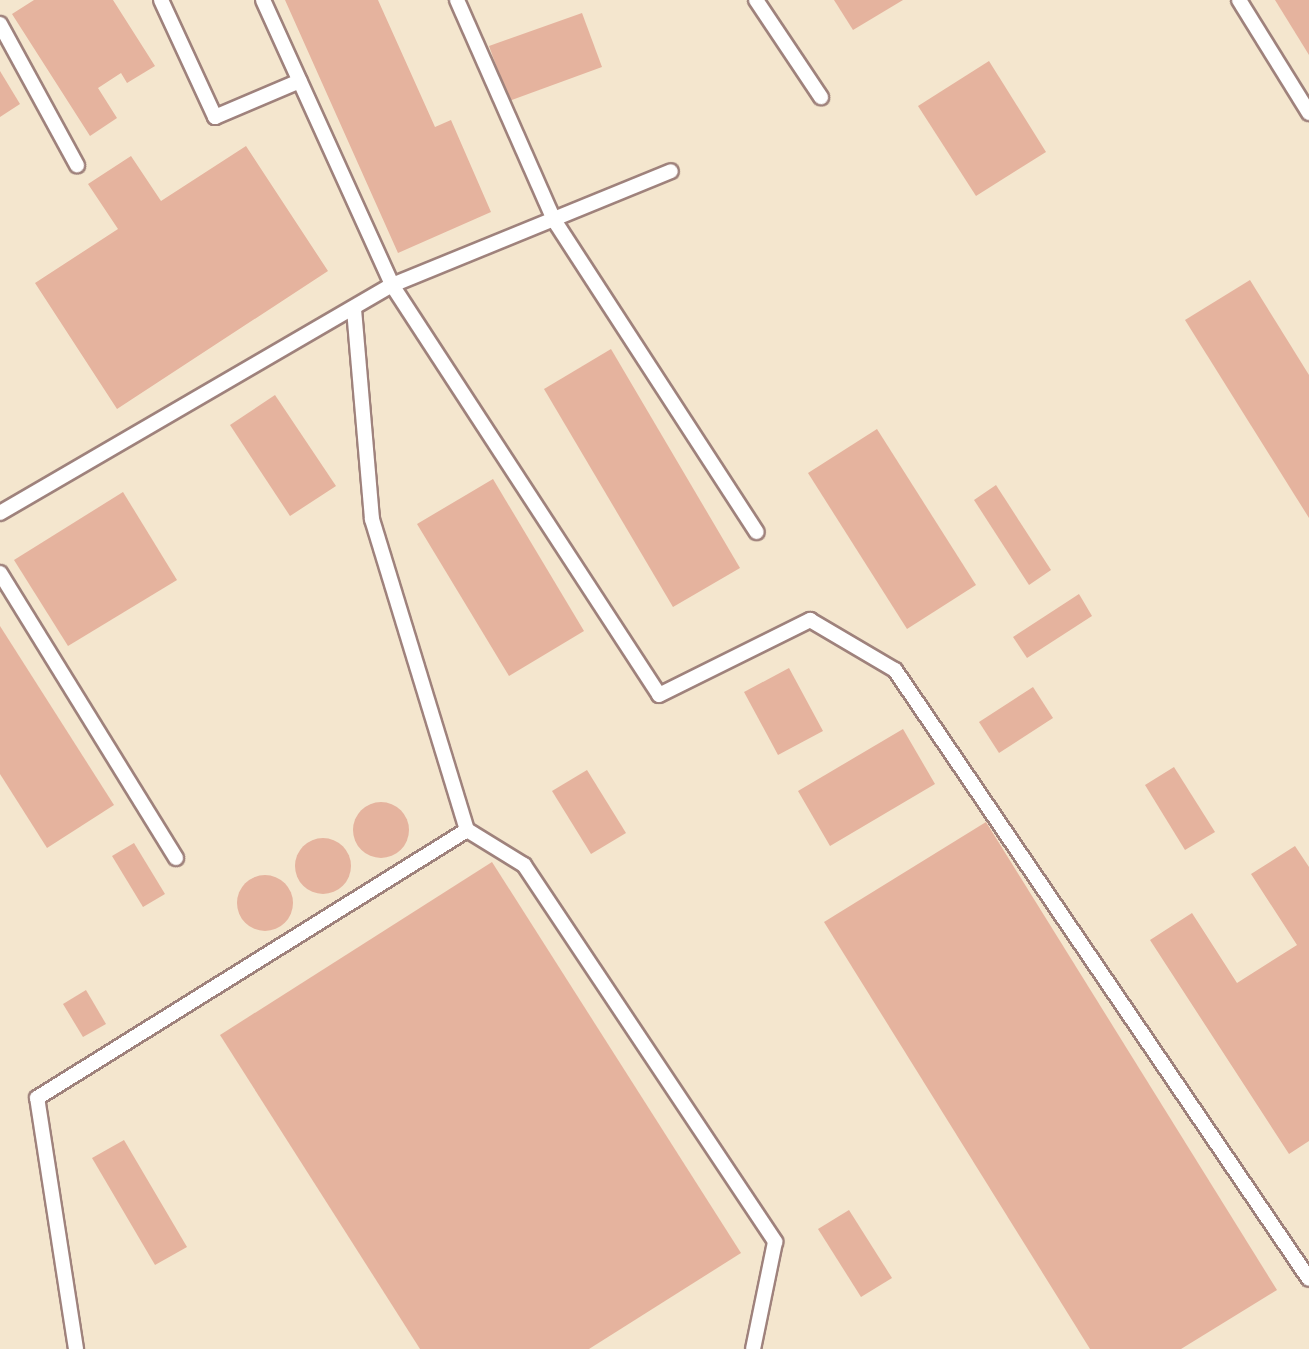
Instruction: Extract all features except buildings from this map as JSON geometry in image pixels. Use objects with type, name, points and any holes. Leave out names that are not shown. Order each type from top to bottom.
[{"type":"lane","points":[[161,0],[215,117],[300,81]]},
{"type":"lane","points":[[263,0],[392,285],[659,695],[810,621],[895,670],[1309,1279]]},
{"type":"lane","points":[[457,0],[554,220],[757,532]]},
{"type":"lane","points":[[756,0],[821,97]]},
{"type":"lane","points":[[1239,0],[1309,113]]},
{"type":"lane","points":[[0,24],[77,165]]},
{"type":"lane","points":[[0,513],[392,285],[671,171]]},
{"type":"lane","points":[[355,308],[372,519],[467,830],[524,865],[775,1242],[753,1349]]},
{"type":"lane","points":[[0,573],[176,858]]},
{"type":"lane","points":[[76,1349],[37,1098],[467,830]]}]
